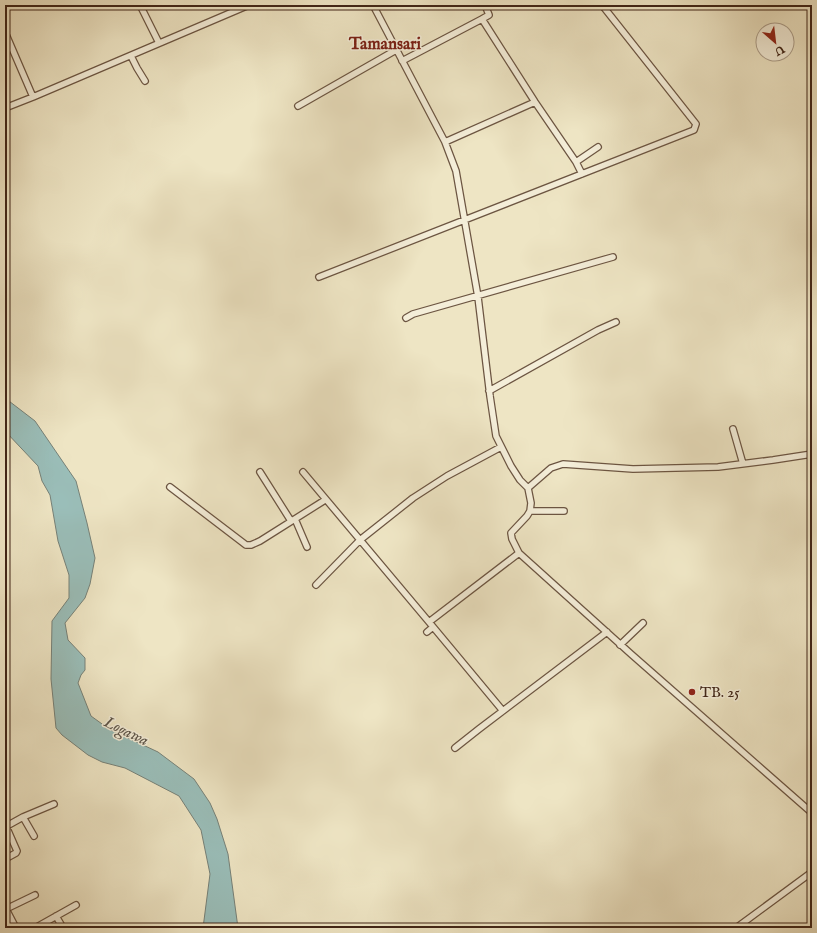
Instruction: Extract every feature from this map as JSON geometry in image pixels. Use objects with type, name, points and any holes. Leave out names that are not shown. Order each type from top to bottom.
[{"type":"street","points":[[140,5],[159,43]]},
{"type":"street","points":[[5,108],[249,5]]},
{"type":"street","points":[[372,5],[445,142],[456,171],[478,297],[496,436],[520,480],[528,488],[531,503],[530,511],[511,533],[512,539],[519,553],[620,645],[812,813]]},
{"type":"street","points":[[402,61],[489,15],[485,5]]},
{"type":"street","points":[[319,277],[694,130],[696,124],[602,5]]},
{"type":"street","points":[[482,19],[535,102],[576,162],[582,174]]},
{"type":"street","points":[[5,32],[33,96]]},
{"type":"street","points":[[298,106],[396,50]]},
{"type":"street","points":[[131,56],[145,81]]},
{"type":"street","points":[[445,142],[535,102]]},
{"type":"street","points":[[576,162],[598,147]]},
{"type":"street","points":[[406,318],[413,314],[478,297],[613,257]]},
{"type":"street","points":[[489,391],[598,330],[616,322]]},
{"type":"street","points":[[733,429],[742,464]]},
{"type":"street","points":[[316,585],[360,540],[413,498],[447,476],[501,447]]},
{"type":"street","points":[[528,488],[551,468],[563,464],[633,469],[718,467],[812,454]]},
{"type":"street","points":[[260,472],[293,520],[307,547]]},
{"type":"street","points":[[303,472],[503,711]]},
{"type":"street","points":[[170,487],[246,544],[251,545],[260,542],[325,500]]},
{"type":"street","points":[[530,511],[564,511]]},
{"type":"street","points":[[429,622],[519,553]]},
{"type":"street","points":[[620,645],[643,623]]},
{"type":"street","points":[[427,632],[434,627]]},
{"type":"street","points":[[455,748],[607,632]]},
{"type":"street","points":[[5,859],[17,851],[5,826],[54,804]]},
{"type":"street","points":[[24,817],[34,836]]},
{"type":"street","points":[[736,928],[812,872]]},
{"type":"street","points":[[16,928],[6,908],[35,895]]},
{"type":"street","points":[[35,928],[76,905]]},
{"type":"street","points":[[56,916],[63,928]]},
{"type":"water","points":[[5,398],[35,421],[76,481],[95,558],[90,584],[85,598],[65,623],[68,640],[85,658],[85,670],[78,683],[91,716],[109,729],[158,752],[194,779],[210,803],[217,819],[228,854],[238,928],[203,928],[210,874],[201,830],[179,796],[125,768],[102,762],[88,755],[62,735],[56,728],[51,679],[52,621],[69,598],[69,575],[58,541],[50,495],[42,481],[38,466],[5,431]]},
{"type":"place","name":"TB. 25","points":[[692,692]]},
{"type":"district","name":"Tamansari","points":[[385,44]]},
{"type":"water label","name":"Logawa","points":[[126,732]]}]
